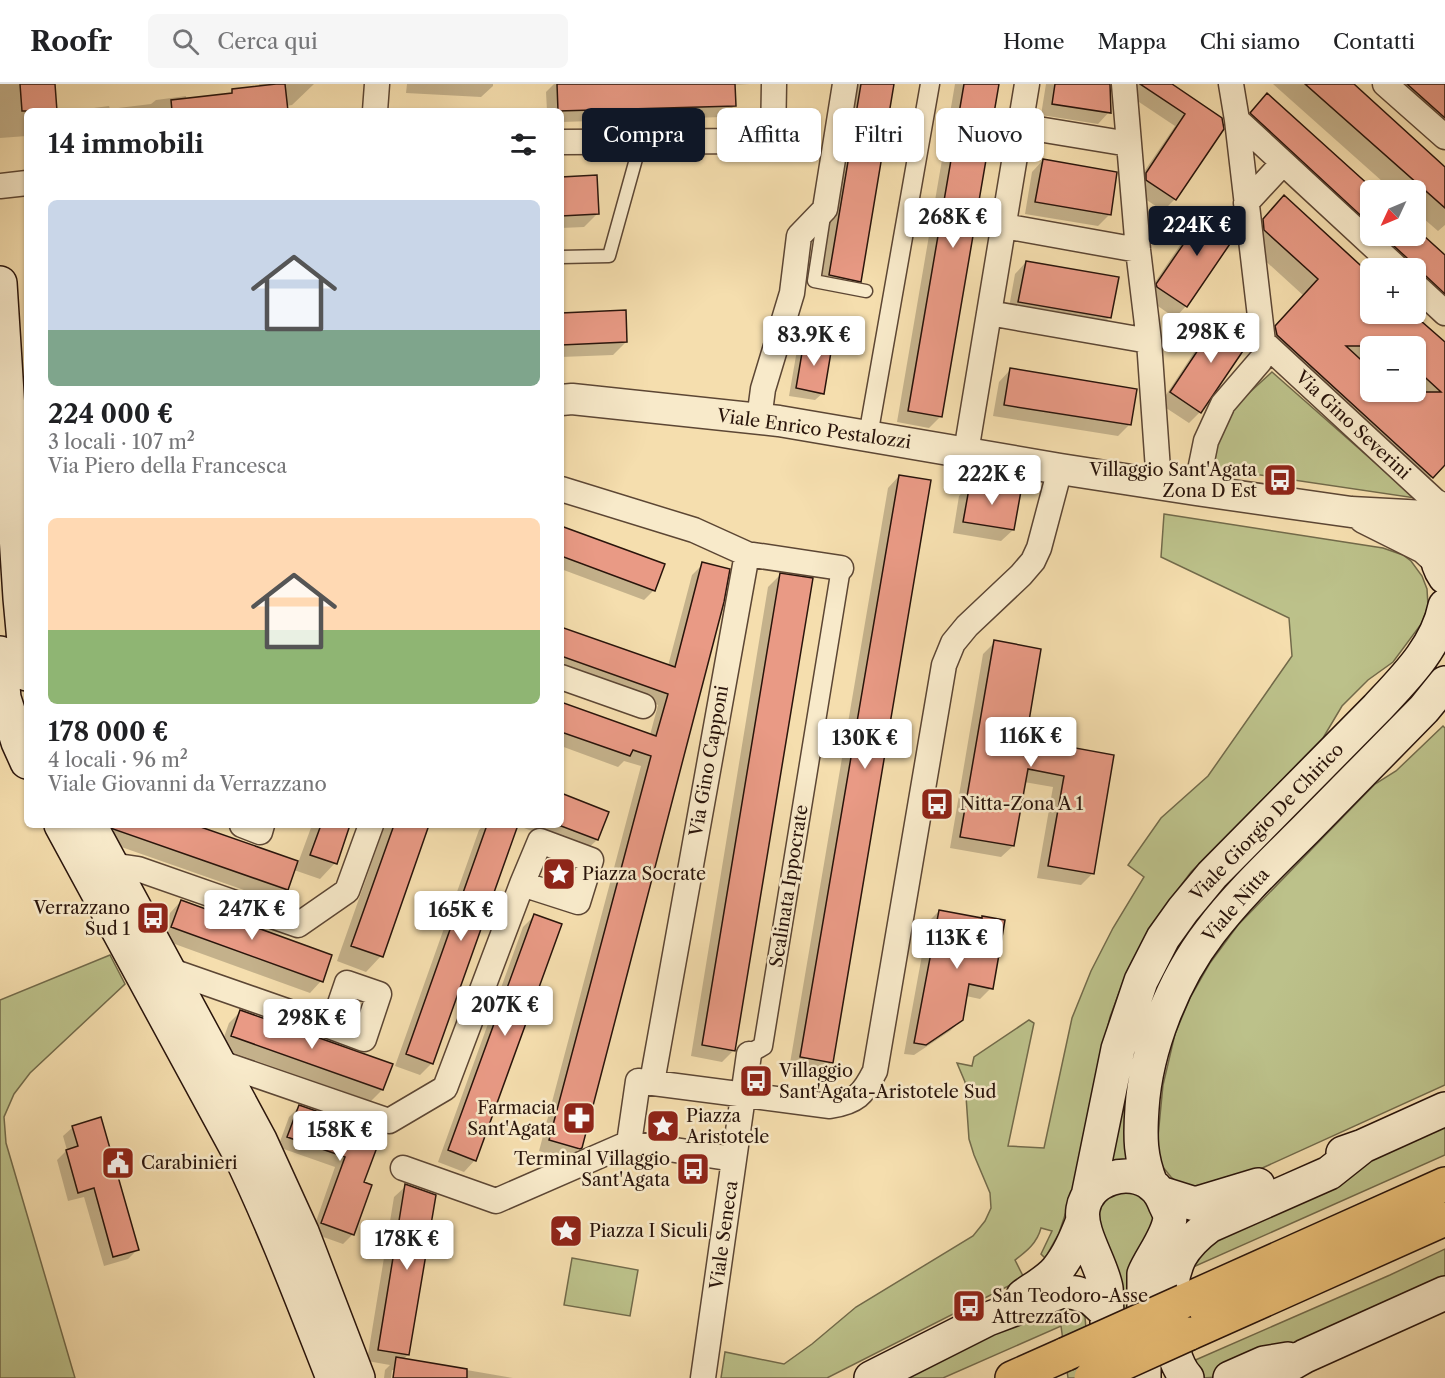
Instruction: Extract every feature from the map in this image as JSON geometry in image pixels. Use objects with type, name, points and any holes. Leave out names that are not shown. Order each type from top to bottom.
[{"type":"main road","points":[[0,283],[19,453],[14,547],[18,742],[24,755]]},
{"type":"main road","points":[[1443,573],[1438,539],[1445,525]]},
{"type":"main road","name":"Viale Giorgio De Chirico","points":[[988,1319],[1045,1281],[1056,1271],[1070,1252],[1085,1208],[1118,1049],[1141,981],[1163,938],[1212,875],[1402,680],[1434,640],[1442,622],[1445,606]]},
{"type":"main road","name":"Viale Nitta","points":[[1144,1378],[1144,1274],[1168,1231],[1170,1214],[1146,1171],[1142,1157],[1140,1138],[1143,1089],[1158,1030],[1180,978],[1209,933],[1240,895],[1424,709],[1445,683]]},
{"type":"main road","points":[[63,828],[238,1151],[277,1236],[333,1378]]},
{"type":"main road","points":[[92,828],[260,1140],[302,1232],[358,1378]]},
{"type":"main road","points":[[1108,1378],[1106,1288],[1096,1255],[1086,1234],[1085,1208],[1095,1187],[1103,1180],[1127,1176],[1138,1177],[1156,1188],[1195,1204],[1281,1178],[1322,1160],[1363,1146],[1445,1109]]},
{"type":"main road","points":[[1187,1378],[1180,1370],[1175,1357],[1170,1334],[1169,1312],[1176,1266],[1186,1246],[1209,1226],[1329,1173],[1363,1146]]},
{"type":"main road","points":[[1012,1378],[1445,1184]]},
{"type":"main road","points":[[1091,1378],[1445,1219]]},
{"type":"main road","points":[[871,1378],[988,1319],[1062,1291],[1091,1298],[1107,1313]]},
{"type":"main road","points":[[1266,1378],[1305,1356],[1445,1293]]},
{"type":"main road","points":[[1230,1378],[1264,1363],[1305,1356]]},
{"type":"street","points":[[375,108],[376,84]]},
{"type":"street","points":[[705,141],[773,141],[774,84]]},
{"type":"street","points":[[759,419],[763,389],[792,293],[799,236],[825,209],[845,84]]},
{"type":"street","points":[[868,436],[930,84]]},
{"type":"street","points":[[1023,108],[1027,84]]},
{"type":"street","points":[[1124,84],[1138,250],[1149,341],[1159,484]]},
{"type":"street","points":[[1196,490],[1206,441],[1223,404],[1261,351],[1237,120],[1231,84]]},
{"type":"street","points":[[1385,84],[1445,137]]},
{"type":"street","points":[[1237,120],[1386,258]]},
{"type":"street","points":[[1044,130],[1129,144]]},
{"type":"street","points":[[564,142],[582,142]]},
{"type":"street","points":[[966,452],[1014,162]]},
{"type":"street","points":[[1246,203],[1287,167]]},
{"type":"street","points":[[0,186],[24,183]]},
{"type":"street","points":[[1004,226],[1138,250]]},
{"type":"street","points":[[1426,295],[1445,313]]},
{"type":"street","points":[[989,313],[1149,341]]},
{"type":"street","name":"Via Gino Severini","points":[[1261,351],[1436,501],[1445,506]]},
{"type":"street","name":"Viale Enrico Pestalozzi","points":[[564,400],[759,419],[1060,469],[1351,512]]},
{"type":"street","points":[[628,1143],[638,1080],[830,1106],[846,1103],[860,1094],[869,1083],[875,1071],[944,665],[953,644],[967,626],[1033,561],[1040,548],[1060,469]]},
{"type":"street","points":[[564,490],[694,530],[747,554],[841,568]]},
{"type":"street","points":[[1351,512],[1445,517]]},
{"type":"street","points":[[1351,512],[1424,548],[1443,573]]},
{"type":"street","name":"Via Gino Capponi","points":[[652,1082],[747,554]]},
{"type":"street","name":"Scalinata Ippocrate","points":[[749,1054],[763,1046],[841,568]]},
{"type":"street","points":[[564,678],[643,706]]},
{"type":"street","points":[[250,828],[260,832],[261,828]]},
{"type":"street","points":[[111,865],[138,870],[298,925],[347,891],[370,828]]},
{"type":"street","points":[[218,1062],[389,1121],[445,1088],[518,895]]},
{"type":"street","points":[[169,970],[325,1025]]},
{"type":"street","name":"Viale Seneca","points":[[703,1378],[749,1054]]},
{"type":"street","points":[[404,1168],[496,1202],[628,1143],[734,1159]]},
{"type":"lane","points":[[564,257],[609,255],[634,162]]},
{"type":"lane","points":[[825,209],[814,281],[867,291]]},
{"type":"green space","points":[[1272,372],[1415,498],[1207,467],[1213,442],[1239,402]]},
{"type":"green space","points":[[1164,514],[1383,548],[1403,555],[1411,561],[1422,576],[1427,589],[1428,606],[1422,623],[1393,662],[1368,680],[1342,706],[1323,738],[1191,872],[1150,927],[1126,974],[1110,1017],[1072,1194],[1059,1233],[1045,1258],[1041,1254],[1052,1231],[1041,1228],[1034,1242],[1015,1260],[1024,1278],[827,1378],[721,1378],[725,1352],[784,1364],[856,1307],[973,1236],[985,1221],[991,1208],[990,1193],[969,1139],[965,1082],[957,1063],[972,1066],[974,1057],[1029,1020],[1034,1023],[1008,1146],[1044,1148],[1072,1018],[1091,971],[1113,928],[1144,877],[1128,865],[1161,818],[1208,776],[1292,656],[1289,618],[1161,557]]},
{"type":"green space","points":[[1443,726],[1445,728],[1445,1085],[1227,1184],[1208,1190],[1182,1186],[1162,1166],[1157,1147],[1163,1085],[1175,1034],[1190,998],[1210,963],[1238,925],[1375,784],[1396,771]]},
{"type":"green space","points":[[110,955],[125,984],[30,1073],[14,1094],[4,1117],[6,1143],[75,1378],[0,1378],[0,1000]]},
{"type":"green space","points":[[1139,1031],[1135,1163],[1107,1167],[1136,1037]]},
{"type":"green space","points":[[1445,1126],[1445,1155],[1182,1272],[1216,1227]]},
{"type":"green space","points":[[1139,1191],[1157,1216],[1133,1378],[1095,1217],[1107,1195]]},
{"type":"green space","points":[[1445,1249],[1445,1276],[1218,1377],[1202,1378],[1184,1365],[1390,1275]]},
{"type":"green space","points":[[572,1258],[638,1270],[630,1316],[564,1305]]},
{"type":"green space","points":[[1052,1304],[1081,1312],[1085,1317],[1090,1378],[1068,1378],[1061,1326],[943,1378],[906,1378]]},
{"type":"building","points":[[20,84],[55,84],[57,108],[24,108],[22,111]]},
{"type":"building","points":[[285,84],[288,108],[172,108],[171,100],[232,93],[232,89]]},
{"type":"building","points":[[557,84],[735,84],[736,106],[582,108],[582,110],[564,111],[564,108],[558,108]]},
{"type":"building","points":[[861,84],[894,84],[890,108],[857,108]]},
{"type":"building","points":[[964,84],[999,84],[995,108],[960,108]]},
{"type":"building","points":[[1055,84],[1110,84],[1111,113],[1052,104]]},
{"type":"building","points":[[1140,84],[1172,84],[1222,118],[1224,129],[1176,200],[1146,180],[1146,173],[1185,114]]},
{"type":"building","points":[[1305,84],[1354,84],[1445,167],[1445,208],[1426,191],[1426,180],[1413,180]]},
{"type":"building","points":[[1407,84],[1445,84],[1445,118]]},
{"type":"building","points":[[1267,93],[1363,180],[1360,180],[1360,215],[1250,113]]},
{"type":"building","points":[[1044,159],[1117,172],[1111,215],[1035,202]]},
{"type":"building","points":[[848,162],[881,162],[861,282],[829,275]]},
{"type":"building","points":[[951,162],[986,162],[942,417],[908,411]]},
{"type":"building","points":[[597,175],[599,214],[564,216],[564,177]]},
{"type":"building","points":[[1284,195],[1360,265],[1360,324],[1424,324],[1445,342],[1445,465],[1433,478],[1277,335],[1275,326],[1318,279],[1264,230],[1263,219]]},
{"type":"building","points":[[1209,207],[1235,225],[1236,235],[1187,307],[1157,287],[1156,284]]},
{"type":"building","points":[[1426,238],[1445,255],[1445,294],[1426,276],[1426,258],[1407,258],[1394,246],[1426,246]]},
{"type":"building","points":[[1026,261],[1119,277],[1111,318],[1018,302]]},
{"type":"building","points":[[626,310],[627,342],[564,345],[564,313]]},
{"type":"building","points":[[1222,314],[1247,332],[1249,342],[1201,413],[1170,392]]},
{"type":"building","points":[[804,341],[832,346],[824,394],[796,388]]},
{"type":"building","points":[[1010,368],[1137,389],[1131,425],[1004,405]]},
{"type":"building","points":[[899,475],[931,480],[833,1063],[800,1057]]},
{"type":"building","points":[[970,483],[1021,491],[1014,530],[963,522]]},
{"type":"building","points":[[564,527],[665,564],[655,591],[564,557]]},
{"type":"building","points":[[702,562],[730,569],[724,602],[580,1149],[549,1140],[651,756],[633,750],[630,756],[564,733],[564,703],[656,736],[668,694],[564,657],[564,628],[675,667]]},
{"type":"building","points":[[780,573],[813,578],[735,1051],[702,1045]]},
{"type":"building","points":[[994,640],[1041,649],[1026,739],[1114,755],[1094,874],[1048,866],[1064,776],[1028,769],[1014,846],[960,837]]},
{"type":"building","points":[[564,794],[609,812],[598,840],[564,827]]},
{"type":"building","points":[[204,828],[298,861],[288,890],[113,829]]},
{"type":"building","points":[[320,828],[349,828],[337,864],[310,855]]},
{"type":"building","points":[[393,828],[428,828],[383,957],[351,946]]},
{"type":"building","points":[[486,828],[517,828],[433,1064],[406,1054]]},
{"type":"building","points":[[181,900],[332,955],[323,982],[171,927]]},
{"type":"building","points":[[939,910],[1005,920],[993,989],[969,984],[963,1020],[926,1045],[914,1043]]},
{"type":"building","points":[[534,914],[562,924],[476,1161],[448,1150]]},
{"type":"building","points":[[240,1010],[393,1064],[383,1090],[231,1036]]},
{"type":"building","points":[[299,1105],[382,1134],[364,1182],[372,1185],[354,1235],[321,1223],[345,1157],[287,1137]]},
{"type":"building","points":[[101,1117],[139,1250],[113,1257],[94,1188],[78,1193],[66,1150],[78,1146],[72,1126]]},
{"type":"building","points":[[405,1184],[436,1195],[409,1355],[378,1350]]},
{"type":"building","points":[[396,1357],[467,1369],[467,1378],[393,1378]]},
{"type":"place","name":"Villaggio Sant'Agata Zona D Est","points":[[1280,480]]},
{"type":"place","name":"Nitta-Zona A 1","points":[[937,804]]},
{"type":"place","name":"Piazza Socrate","points":[[559,874]]},
{"type":"place","name":"Verrazzano Sud 1","points":[[153,918]]},
{"type":"place","name":"Villaggio Sant'Agata-Aristotele Sud","points":[[756,1081]]},
{"type":"place","name":"Farmacia Sant'Agata","points":[[579,1118]]},
{"type":"place","name":"Piazza Aristotele","points":[[663,1126]]},
{"type":"place","name":"Carabinieri","points":[[118,1163]]},
{"type":"place","name":"Terminal Villaggio Sant'Agata","points":[[693,1169]]},
{"type":"place","name":"Piazza I Siculi","points":[[566,1231]]},
{"type":"place","name":"San Teodoro-Asse Attrezzato","points":[[969,1306]]}]
